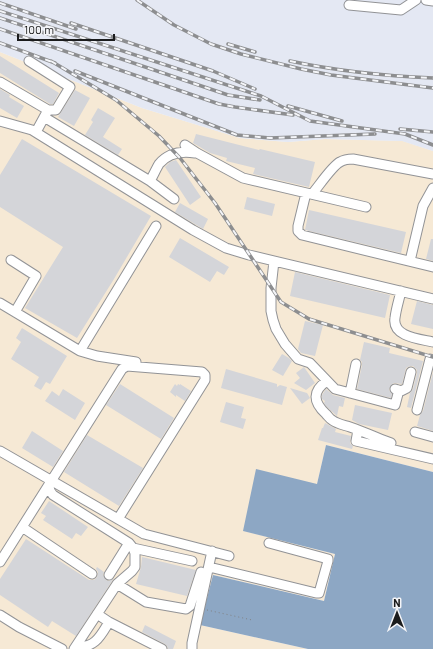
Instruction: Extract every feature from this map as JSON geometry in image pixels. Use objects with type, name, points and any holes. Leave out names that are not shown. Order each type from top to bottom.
[{"type":"lane","points":[[349,5],[401,10],[416,0]]},
{"type":"lane","points":[[426,0],[433,1]]},
{"type":"lane","points":[[29,61],[70,87],[56,110],[46,113],[36,132]]},
{"type":"lane","points":[[0,82],[150,181],[174,199]]},
{"type":"lane","points":[[0,114],[20,126]]},
{"type":"lane","points":[[0,121],[36,132],[193,230],[226,248],[249,255],[433,298]]},
{"type":"lane","points":[[185,145],[243,178],[366,207]]},
{"type":"lane","points":[[150,181],[159,165],[169,156],[182,152],[197,153]]},
{"type":"lane","points":[[433,174],[353,159],[341,161],[309,194],[298,226],[298,231],[302,235],[433,267]]},
{"type":"lane","points":[[410,261],[423,206],[433,188]]},
{"type":"lane","points":[[80,351],[133,255],[145,236],[156,226]]},
{"type":"lane","points":[[11,260],[36,276],[15,312]]},
{"type":"lane","points":[[274,260],[271,288],[271,311],[272,320],[276,329],[285,344],[298,359],[310,363],[335,389],[395,404],[397,390],[403,390],[406,388],[407,371],[426,376]]},
{"type":"lane","points":[[401,291],[395,318],[396,327],[402,333],[433,342]]},
{"type":"lane","points":[[0,303],[80,351],[97,356],[172,369]]},
{"type":"lane","points":[[417,410],[430,360]]},
{"type":"lane","points":[[350,393],[356,364]]},
{"type":"lane","points":[[0,562],[122,368],[127,366],[202,372],[205,375],[205,380],[118,519]]},
{"type":"lane","points":[[327,381],[320,385],[317,389],[316,400],[321,409],[333,421],[391,443]]},
{"type":"lane","points":[[358,430],[356,440],[433,459]]},
{"type":"lane","points":[[416,432],[433,437]]},
{"type":"lane","points":[[0,451],[144,534],[229,556]]},
{"type":"lane","points":[[51,480],[49,490],[53,495],[131,546],[192,561]]},
{"type":"lane","points":[[22,527],[92,574]]},
{"type":"lane","points":[[205,569],[320,593],[328,558],[269,543]]},
{"type":"lane","points":[[109,575],[131,546]]},
{"type":"lane","points":[[75,647],[117,584],[135,567],[135,553],[131,546]]},
{"type":"lane","points":[[117,584],[146,602],[186,609],[190,606],[212,551]]},
{"type":"lane","points":[[191,647],[205,569]]},
{"type":"lane","points":[[0,614],[19,627],[62,649]]},
{"type":"lane","points":[[97,614],[109,622],[162,649]]},
{"type":"lane","points":[[75,647],[86,647],[96,643],[109,622]]},
{"type":"path","points":[[204,610],[252,620]]},
{"type":"shaded area","points":[[0,0],[433,0],[433,151],[402,141],[325,139],[288,142],[240,138],[142,108],[0,52]]},
{"type":"shaded area","points":[[0,52],[142,108],[240,138],[288,142],[325,139],[403,141],[433,151],[433,472],[326,445],[317,484],[244,531],[335,554],[324,601],[213,575],[200,625],[308,649],[0,649]]},
{"type":"water","points":[[326,445],[433,472],[433,649],[308,649],[200,625],[213,575],[324,601],[335,554],[243,531],[256,469],[317,484]]},
{"type":"building","points":[[0,56],[59,93],[53,104],[50,104],[0,73]]},
{"type":"building","points":[[0,89],[10,95],[9,97],[24,106],[17,118],[0,108]]},
{"type":"building","points":[[75,90],[90,98],[74,126],[58,117]]},
{"type":"building","points":[[98,108],[115,118],[103,137],[122,149],[118,155],[85,135],[93,122],[91,120]]},
{"type":"building","points":[[196,134],[315,162],[309,187],[253,174],[255,168],[226,161],[227,158],[210,153],[193,143]]},
{"type":"building","points":[[22,139],[151,216],[77,338],[25,308],[63,247],[0,207],[0,175]]},
{"type":"building","points":[[176,160],[201,197],[190,205],[165,167],[170,162]]},
{"type":"building","points":[[247,197],[275,204],[272,216],[244,209]]},
{"type":"building","points":[[180,203],[208,219],[203,229],[175,212]]},
{"type":"building","points":[[309,210],[406,232],[401,253],[305,230]]},
{"type":"building","points":[[180,238],[229,267],[224,275],[217,271],[210,282],[169,257]]},
{"type":"building","points":[[431,239],[433,239],[433,261],[426,259]]},
{"type":"building","points":[[295,272],[390,295],[385,318],[290,296]]},
{"type":"building","points":[[417,301],[433,305],[433,329],[411,324]]},
{"type":"building","points":[[305,321],[323,325],[315,356],[301,353],[298,349]]},
{"type":"building","points":[[22,328],[67,356],[50,384],[46,382],[41,390],[34,386],[39,377],[11,359],[21,342],[16,338]]},
{"type":"building","points":[[364,342],[390,348],[389,353],[423,361],[411,408],[407,407],[417,373],[417,370],[413,366],[406,368],[402,384],[394,383],[391,385],[389,390],[392,394],[391,398],[357,389],[362,365],[360,360]]},
{"type":"building","points":[[282,354],[292,361],[283,376],[272,370]]},
{"type":"building","points":[[304,367],[315,383],[306,390],[294,383],[300,378],[296,373]]},
{"type":"building","points":[[226,369],[277,384],[277,387],[280,385],[287,387],[282,405],[221,388]]},
{"type":"building","points":[[433,372],[433,431],[417,426],[420,415],[423,411]]},
{"type":"building","points":[[120,384],[174,418],[161,439],[106,405]]},
{"type":"building","points":[[175,384],[177,386],[180,384],[191,391],[185,401],[176,395],[176,397],[170,392]]},
{"type":"building","points":[[290,388],[307,393],[310,398],[302,404]]},
{"type":"building","points":[[63,389],[85,403],[75,420],[45,401],[52,391],[59,396]]},
{"type":"building","points":[[326,389],[333,395],[345,398],[343,407],[339,406],[337,416],[326,406],[324,403],[325,401],[322,399],[322,395]]},
{"type":"building","points":[[226,402],[244,407],[241,418],[246,419],[243,429],[220,422]]},
{"type":"building","points":[[355,405],[392,413],[388,430],[359,424],[352,420]]},
{"type":"building","points":[[325,423],[336,429],[335,432],[351,436],[350,443],[353,446],[352,449],[318,440]]},
{"type":"building","points":[[32,431],[63,451],[53,467],[22,448]]},
{"type":"building","points":[[87,435],[143,468],[119,506],[64,472]]},
{"type":"building","points":[[49,501],[88,527],[81,536],[76,533],[72,539],[43,520],[46,516],[41,513]]},
{"type":"building","points":[[26,539],[89,580],[94,580],[97,577],[97,567],[104,572],[103,575],[106,580],[109,581],[114,578],[76,636],[52,621],[48,627],[0,595],[0,579]]},
{"type":"building","points":[[142,557],[196,570],[187,596],[136,584]]},
{"type":"building","points":[[145,625],[176,641],[173,649],[168,649],[165,644],[142,632]]},
{"type":"railway","points":[[137,0],[174,25],[211,44],[241,54],[331,75],[433,88]]},
{"type":"railway","points":[[0,3],[76,29]]},
{"type":"railway","points":[[0,11],[261,96],[310,121],[405,134],[433,145]]},
{"type":"railway","points":[[0,18],[228,95],[260,100]]},
{"type":"railway","points":[[71,23],[213,71],[255,89]]},
{"type":"railway","points":[[0,29],[219,104],[293,115]]},
{"type":"railway","points":[[0,43],[55,63]]},
{"type":"railway","points":[[228,44],[255,52]]},
{"type":"railway","points":[[51,61],[116,100],[159,136],[180,158],[215,203],[281,302],[309,319],[433,357]]},
{"type":"railway","points":[[290,61],[325,68],[397,76],[433,78]]},
{"type":"railway","points":[[75,71],[237,135],[270,138],[375,134]]},
{"type":"railway","points":[[288,106],[342,121]]},
{"type":"railway","points":[[400,129],[433,132]]}]
